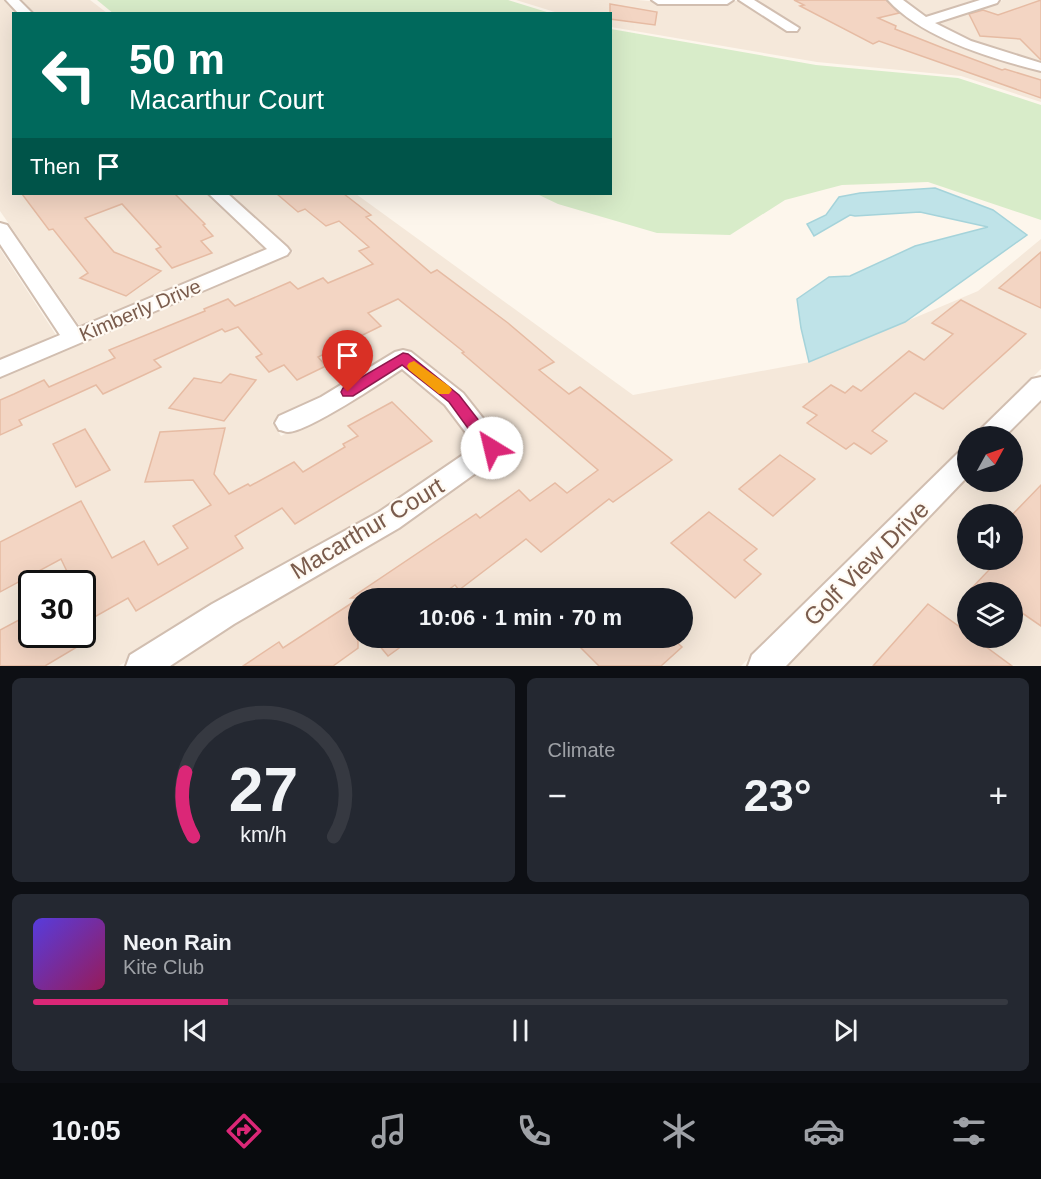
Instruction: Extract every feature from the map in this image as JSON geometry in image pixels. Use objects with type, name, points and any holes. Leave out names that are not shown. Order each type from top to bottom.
[{"type":"street","points":[[12,0],[25,12]]},
{"type":"street","points":[[657,0],[728,0]]},
{"type":"street","points":[[745,0],[792,28]]},
{"type":"street","points":[[894,0],[924,22],[997,55],[1041,67]]},
{"type":"street","points":[[924,22],[993,0]]},
{"type":"street","name":"Kimberly Drive","points":[[0,369],[280,251],[219,195]]},
{"type":"street","points":[[0,229],[73,338]]},
{"type":"street","name":"Macarthur Court","points":[[142,666],[223,614],[389,520],[492,448],[454,399],[403,358],[330,403],[288,423]]},
{"type":"street","points":[[1000,426],[1041,385]]},
{"type":"street","name":"Golf View Drive","points":[[764,666],[957,470]]},
{"type":"shaded area","points":[[0,0],[4,0],[17,12],[12,12],[12,195],[207,195],[266,251],[81,328],[0,211]]},
{"type":"shaded area","points":[[20,0],[90,0],[106,12],[34,12]]},
{"type":"shaded area","points":[[516,0],[637,0],[674,3],[741,1],[790,31],[800,29],[752,0],[887,0],[916,21],[1041,70],[1041,102],[961,76],[817,62],[612,27],[612,12],[555,12]]},
{"type":"shaded area","points":[[901,0],[984,0],[925,18]]},
{"type":"shaded area","points":[[1003,0],[1041,0],[1041,64],[1000,53],[932,23]]},
{"type":"shaded area","points":[[231,195],[357,195],[633,395],[810,362],[978,291],[1041,239],[1041,369],[983,426],[957,426],[957,452],[741,666],[164,666],[290,588],[357,553],[499,455],[502,443],[464,393],[412,352],[396,353],[324,397],[272,422],[281,436],[337,409],[400,368],[444,404],[476,447],[382,513],[218,604],[119,666],[0,666],[0,376],[293,252]]},
{"type":"shaded area","points":[[0,249],[58,338],[0,362]]},
{"type":"shaded area","points":[[1041,402],[1041,666],[786,666],[957,488],[957,492],[1023,492],[1023,426],[1018,426]]},
{"type":"green space","points":[[97,0],[508,0],[547,12],[112,12]]},
{"type":"green space","points":[[612,29],[816,65],[958,78],[1041,105],[1041,220],[928,182],[842,185],[785,200],[730,235],[657,233],[558,204],[539,195],[612,195]]},
{"type":"water","points":[[935,188],[993,210],[1027,235],[905,322],[809,362],[797,299],[829,277],[850,276],[915,246],[988,227],[920,212],[850,215],[814,236],[807,224],[826,215],[839,197],[860,193]]},
{"type":"building","points":[[794,0],[886,0],[899,13],[878,18],[896,26],[895,29],[1002,70],[1041,80],[1041,98],[879,41],[873,44],[800,6],[804,5]]},
{"type":"building","points":[[1041,0],[1041,60],[1020,39],[980,36],[969,14],[983,10],[998,15]]},
{"type":"building","points":[[610,4],[657,12],[655,25],[612,19],[612,12],[610,12]]},
{"type":"building","points":[[23,195],[176,195],[205,224],[203,225],[213,236],[201,241],[212,253],[172,268],[156,249],[161,247],[122,204],[85,218],[114,252],[161,271],[126,296],[80,278],[88,273],[53,229],[49,230]]},
{"type":"building","points":[[278,195],[345,195],[371,215],[366,217],[431,273],[437,270],[508,323],[554,362],[539,370],[569,394],[580,387],[672,460],[613,502],[609,499],[541,552],[526,539],[462,588],[455,585],[451,588],[366,588],[476,514],[480,518],[519,490],[530,501],[555,483],[567,493],[598,470],[462,353],[464,352],[398,299],[368,313],[381,326],[318,357],[326,366],[297,380],[284,365],[269,372],[256,357],[262,354],[238,327],[225,332],[222,329],[154,360],[161,367],[103,394],[96,385],[19,420],[22,425],[0,435],[0,400],[44,380],[49,387],[115,358],[109,350],[205,311],[204,309],[228,299],[235,306],[290,282],[298,289],[323,278],[328,283],[373,264],[359,251],[369,247],[339,221],[326,226],[305,209],[298,212]]},
{"type":"building","points":[[1041,252],[1041,308],[999,288]]},
{"type":"building","points":[[961,300],[1026,334],[943,409],[915,393],[872,431],[887,441],[871,454],[854,443],[846,449],[807,423],[817,415],[803,407],[831,385],[845,393],[853,386],[861,391],[909,351],[924,360],[953,334],[932,323]]},
{"type":"building","points":[[230,374],[256,380],[224,421],[169,408],[194,378],[221,383]]},
{"type":"building","points":[[392,402],[432,441],[295,524],[282,508],[235,536],[243,548],[136,611],[128,598],[96,616],[96,570],[66,570],[61,559],[41,570],[18,570],[18,582],[0,592],[0,542],[81,501],[112,558],[144,541],[158,565],[188,548],[173,526],[211,505],[193,480],[145,482],[160,432],[225,428],[214,474],[229,494],[248,484],[250,486],[294,462],[303,472],[345,447],[343,444],[358,436],[348,426]]},
{"type":"building","points":[[85,429],[110,470],[76,487],[53,444]]},
{"type":"building","points":[[780,455],[815,479],[773,516],[739,489]]},
{"type":"building","points":[[1041,485],[1041,626],[1023,614],[1023,582],[978,582],[989,570],[1023,570],[1023,504]]},
{"type":"building","points":[[709,512],[757,549],[744,560],[761,574],[735,598],[671,543]]},
{"type":"building","points":[[928,604],[957,625],[957,648],[988,648],[1012,666],[873,666]]},
{"type":"building","points":[[348,606],[348,648],[358,648],[333,666],[243,666],[279,642],[283,648]]},
{"type":"building","points":[[18,620],[18,648],[75,648],[45,666],[0,666],[0,630]]},
{"type":"building","points":[[381,648],[399,648],[388,656]]},
{"type":"building","points":[[581,648],[681,648],[661,666],[599,666]]},
{"type":"slow traffic","points":[[414,366],[444,390]]},
{"type":"route","points":[[348,392],[403,358],[454,399],[492,448]]}]
